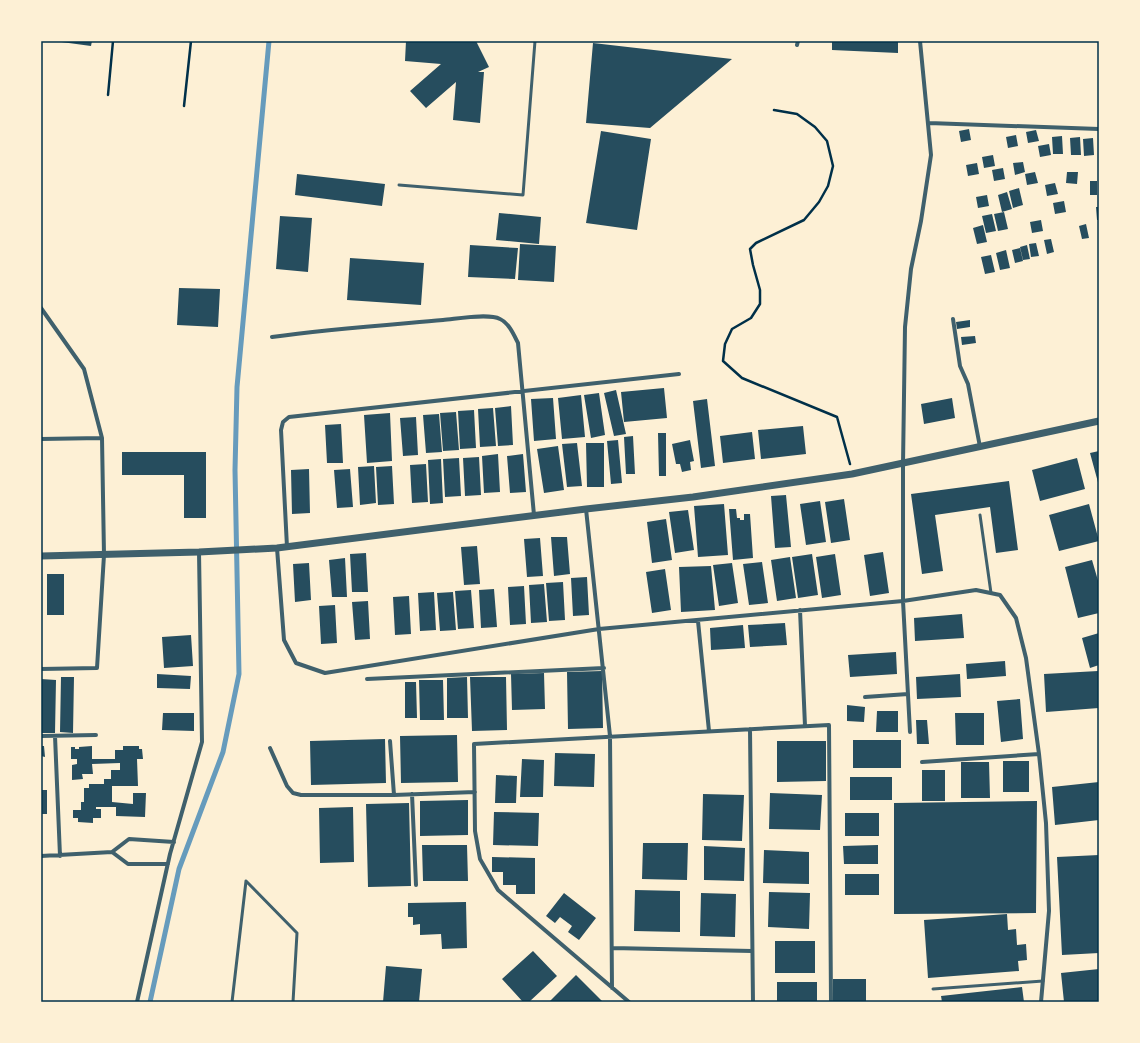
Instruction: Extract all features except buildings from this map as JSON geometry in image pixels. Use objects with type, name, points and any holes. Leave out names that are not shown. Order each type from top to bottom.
[{"type":"street","points":[[910,732],[903,601],[905,327],[911,269],[921,221],[931,154],[920,41]]},
{"type":"street","points":[[928,123],[1099,129]]},
{"type":"street","points":[[41,308],[84,369],[102,438],[104,555],[97,668],[41,668]]},
{"type":"street","points":[[272,337],[322,330],[480,316],[500,319],[511,330],[518,343],[534,515]]},
{"type":"street","points":[[953,319],[960,366],[968,384],[980,447]]},
{"type":"street","points":[[288,547],[281,430],[283,422],[289,417],[679,374]]},
{"type":"street","points":[[41,556],[199,552],[277,548],[534,515],[693,497],[852,474],[1099,422]]},
{"type":"street","points":[[41,440],[102,438]]},
{"type":"street","points":[[586,509],[600,629],[610,736],[612,988]]},
{"type":"street","points":[[277,548],[284,640],[296,663],[325,672],[600,629],[903,601],[976,590],[1000,595],[1016,618],[1026,658],[1039,754],[1046,823],[1049,911],[1041,1002]]},
{"type":"street","points":[[137,1002],[168,864],[202,742],[199,552]]},
{"type":"street","points":[[800,610],[805,726]]},
{"type":"street","points":[[698,620],[709,731]]},
{"type":"street","points":[[367,679],[604,668]]},
{"type":"street","points":[[866,697],[908,694]]},
{"type":"street","points":[[629,1002],[498,890],[480,859],[475,831],[474,744],[829,725],[831,1002]]},
{"type":"street","points":[[750,729],[753,1002]]},
{"type":"street","points":[[41,736],[96,735]]},
{"type":"street","points":[[55,736],[60,856]]},
{"type":"street","points":[[390,741],[394,795]]},
{"type":"street","points":[[270,748],[287,786],[293,793],[301,795],[394,795],[475,792]]},
{"type":"street","points":[[922,762],[1039,754]]},
{"type":"street","points":[[412,794],[416,885]]},
{"type":"street","points":[[41,856],[112,852],[129,839],[174,842]]},
{"type":"street","points":[[112,852],[128,864],[168,864]]},
{"type":"street","points":[[612,948],[752,951]]},
{"type":"lane","points":[[399,185],[523,195],[535,41]]},
{"type":"lane","points":[[980,515],[991,593]]},
{"type":"lane","points":[[232,1002],[246,881],[297,933],[293,1002]]},
{"type":"lane","points":[[933,989],[1043,981]]},
{"type":"path","points":[[108,95],[113,41]]},
{"type":"path","points":[[184,106],[191,41]]},
{"type":"path","points":[[774,110],[797,114],[815,127],[827,141],[833,166],[828,186],[819,202],[804,220],[756,243],[750,249],[760,290],[760,304],[752,318],[732,329],[725,344],[722,361],[742,378],[837,417],[852,474]]},
{"type":"waterway","points":[[150,1002],[179,869],[223,752],[239,674],[235,470],[237,387],[269,41]]}]
